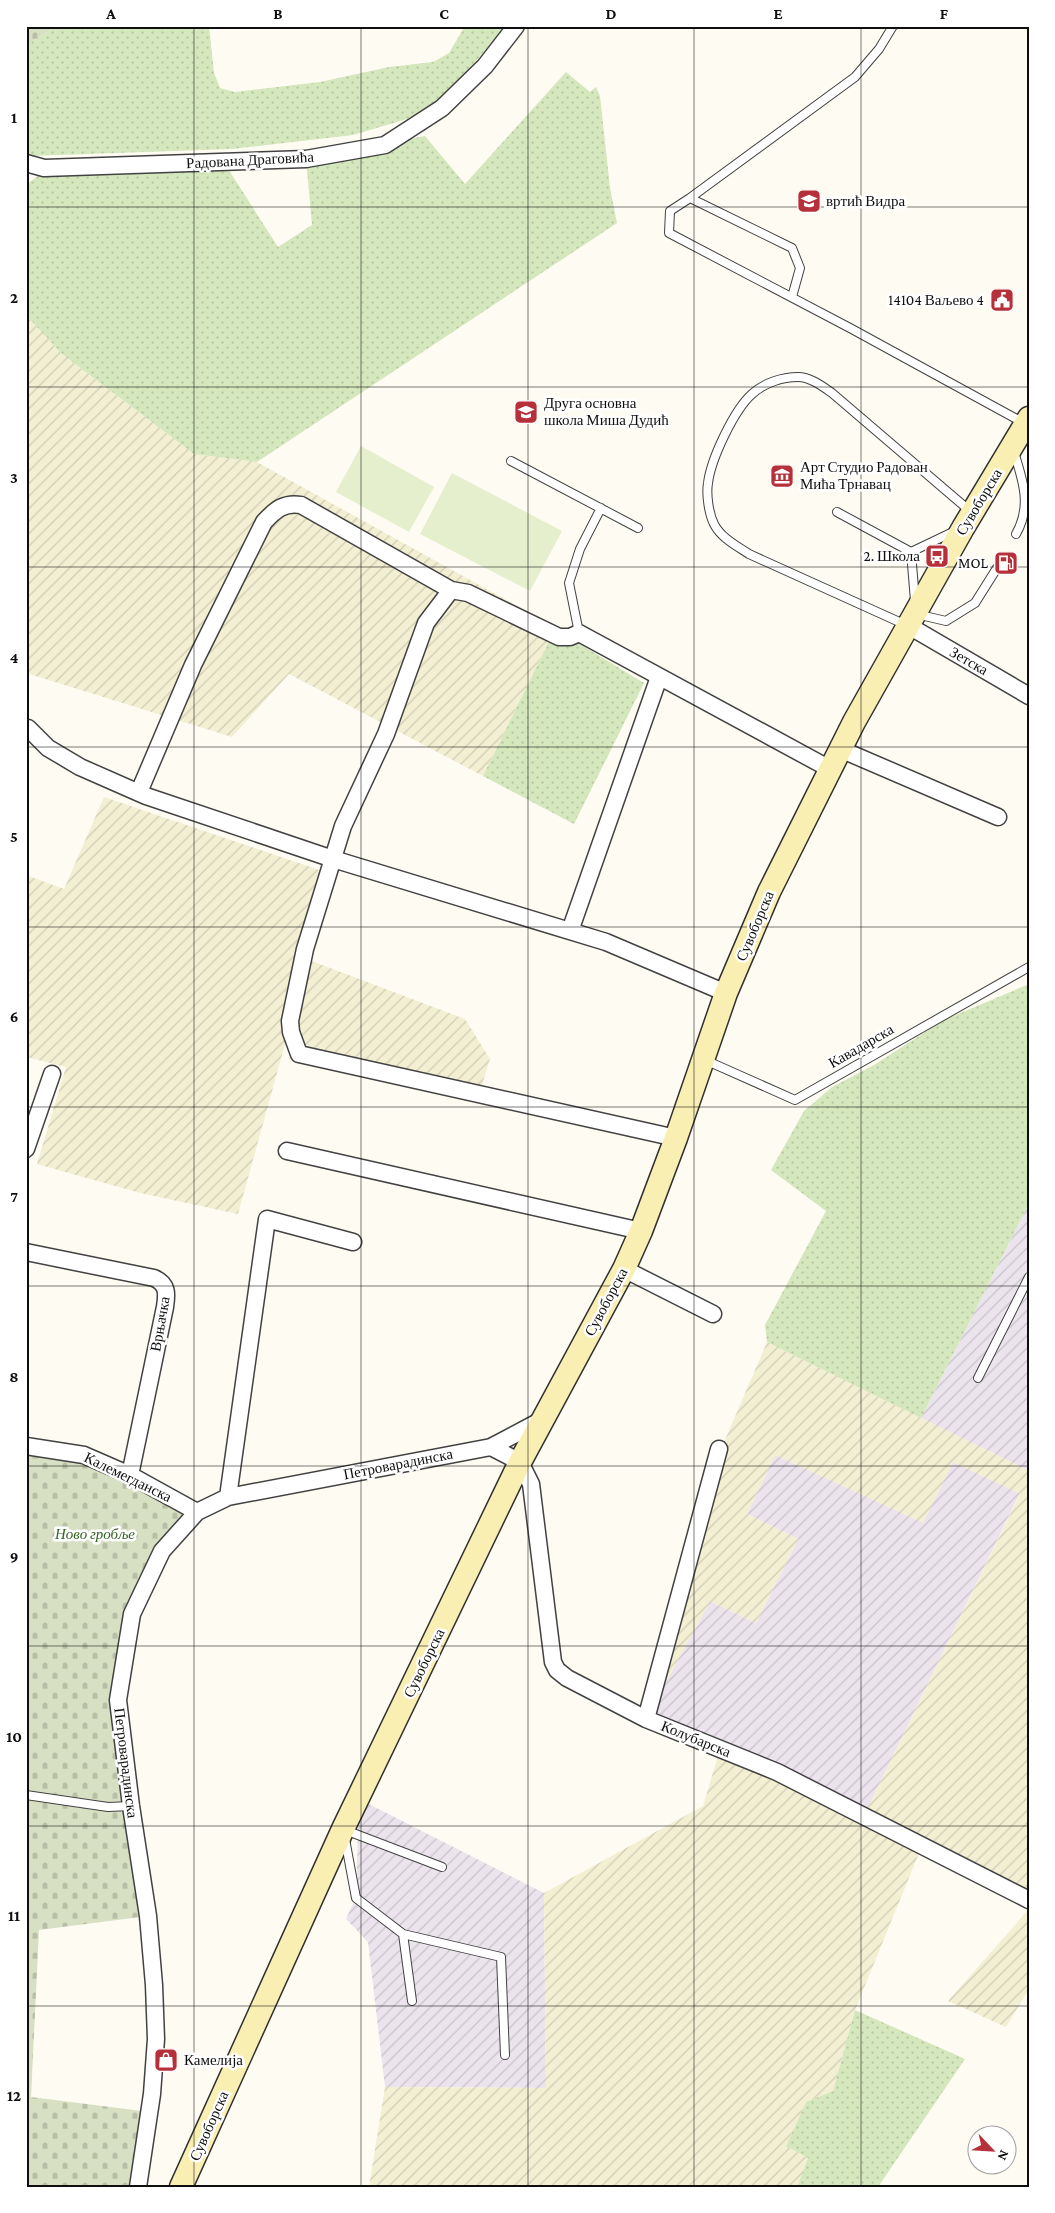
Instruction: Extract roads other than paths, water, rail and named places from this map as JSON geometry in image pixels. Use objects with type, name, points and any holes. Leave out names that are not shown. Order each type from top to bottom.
[{"type":"main road","name":"Сувоборска","points":[[181,2187],[343,1829],[520,1462],[624,1268],[641,1231],[676,1138],[726,993],[769,892],[840,749],[967,520],[1012,446],[1028,424]]},
{"type":"street","name":"Радована Драговића","points":[[26,163],[44,168],[306,159],[385,145],[442,108],[485,66],[516,26]]},
{"type":"street","points":[[139,792],[193,665],[264,522],[273,512],[292,504],[301,505],[451,590],[468,593],[559,637],[570,637],[579,633],[830,769]]},
{"type":"street","points":[[451,590],[426,623],[386,734],[343,826],[305,949],[290,1021],[291,1032],[299,1054],[676,1138]]},
{"type":"street","name":"Зетска","points":[[912,620],[1029,696]]},
{"type":"street","points":[[570,930],[659,677]]},
{"type":"street","points":[[28,728],[48,748],[80,767],[139,792],[333,859],[606,942],[726,993]]},
{"type":"street","points":[[840,749],[998,817]]},
{"type":"street","points":[[26,1148],[52,1074]]},
{"type":"street","points":[[287,1151],[641,1231]]},
{"type":"street","points":[[228,1497],[267,1219],[353,1242]]},
{"type":"street","name":"Врњачка","points":[[26,1252],[154,1278],[161,1281],[165,1286],[167,1294],[165,1307],[130,1475]]},
{"type":"street","points":[[624,1268],[713,1314]]},
{"type":"street","name":"Петроварадинска","points":[[138,2187],[152,2094],[156,2039],[150,1934],[118,1700],[132,1614],[162,1551],[197,1512],[228,1497],[491,1447],[544,1418]]},
{"type":"street","name":"Калемегданска","points":[[26,1446],[84,1455],[130,1475],[197,1512]]},
{"type":"street","points":[[491,1447],[520,1462]]},
{"type":"street","points":[[646,1719],[719,1449]]},
{"type":"street","name":"Колубарска","points":[[520,1462],[532,1484],[553,1662],[557,1670],[567,1678],[646,1719],[777,1772],[1029,1900]]},
{"type":"lane","points":[[893,26],[879,49],[855,77],[670,211],[669,233],[1028,424]]},
{"type":"lane","points":[[690,198],[792,248],[800,268],[792,297]]},
{"type":"lane","points":[[911,552],[967,520],[832,393],[815,381],[800,376],[784,378],[767,384],[751,394],[732,422],[715,458],[708,482],[709,504],[714,524],[727,539],[749,554],[780,569],[912,620],[946,620],[975,603],[996,568]]},
{"type":"lane","points":[[1012,446],[1026,491],[1022,525],[1016,534]]},
{"type":"lane","points":[[511,461],[638,528]]},
{"type":"lane","points":[[579,633],[569,583],[580,549],[601,508]]},
{"type":"lane","points":[[837,512],[911,552]]},
{"type":"lane","points":[[911,552],[912,620]]},
{"type":"lane","name":"Кавадарска","points":[[703,1059],[794,1100],[1029,967]]},
{"type":"lane","points":[[978,1378],[1029,1277]]},
{"type":"lane","points":[[26,1795],[108,1807],[131,1806]]},
{"type":"lane","points":[[343,1829],[442,1867]]},
{"type":"lane","points":[[343,1829],[356,1898],[403,1934],[502,1957],[505,2055]]},
{"type":"lane","points":[[403,1934],[412,2001]]},
{"type":"place","name":"вртић Видра","points":[[809,201]]},
{"type":"place","name":"14104 Ваљево 4","points":[[1002,300]]},
{"type":"place","name":"Друга основна школа Миша Дудић","points":[[526,412]]},
{"type":"place","name":"Арт Студио Радован Мића Трнавац","points":[[782,476]]},
{"type":"place","name":"2. Школа","points":[[937,556]]},
{"type":"place","name":"MOL","points":[[1006,563]]},
{"type":"place","name":"Камелија","points":[[166,2060]]},
{"type":"park label","name":"Ново гробље","points":[[95,1534]]}]
